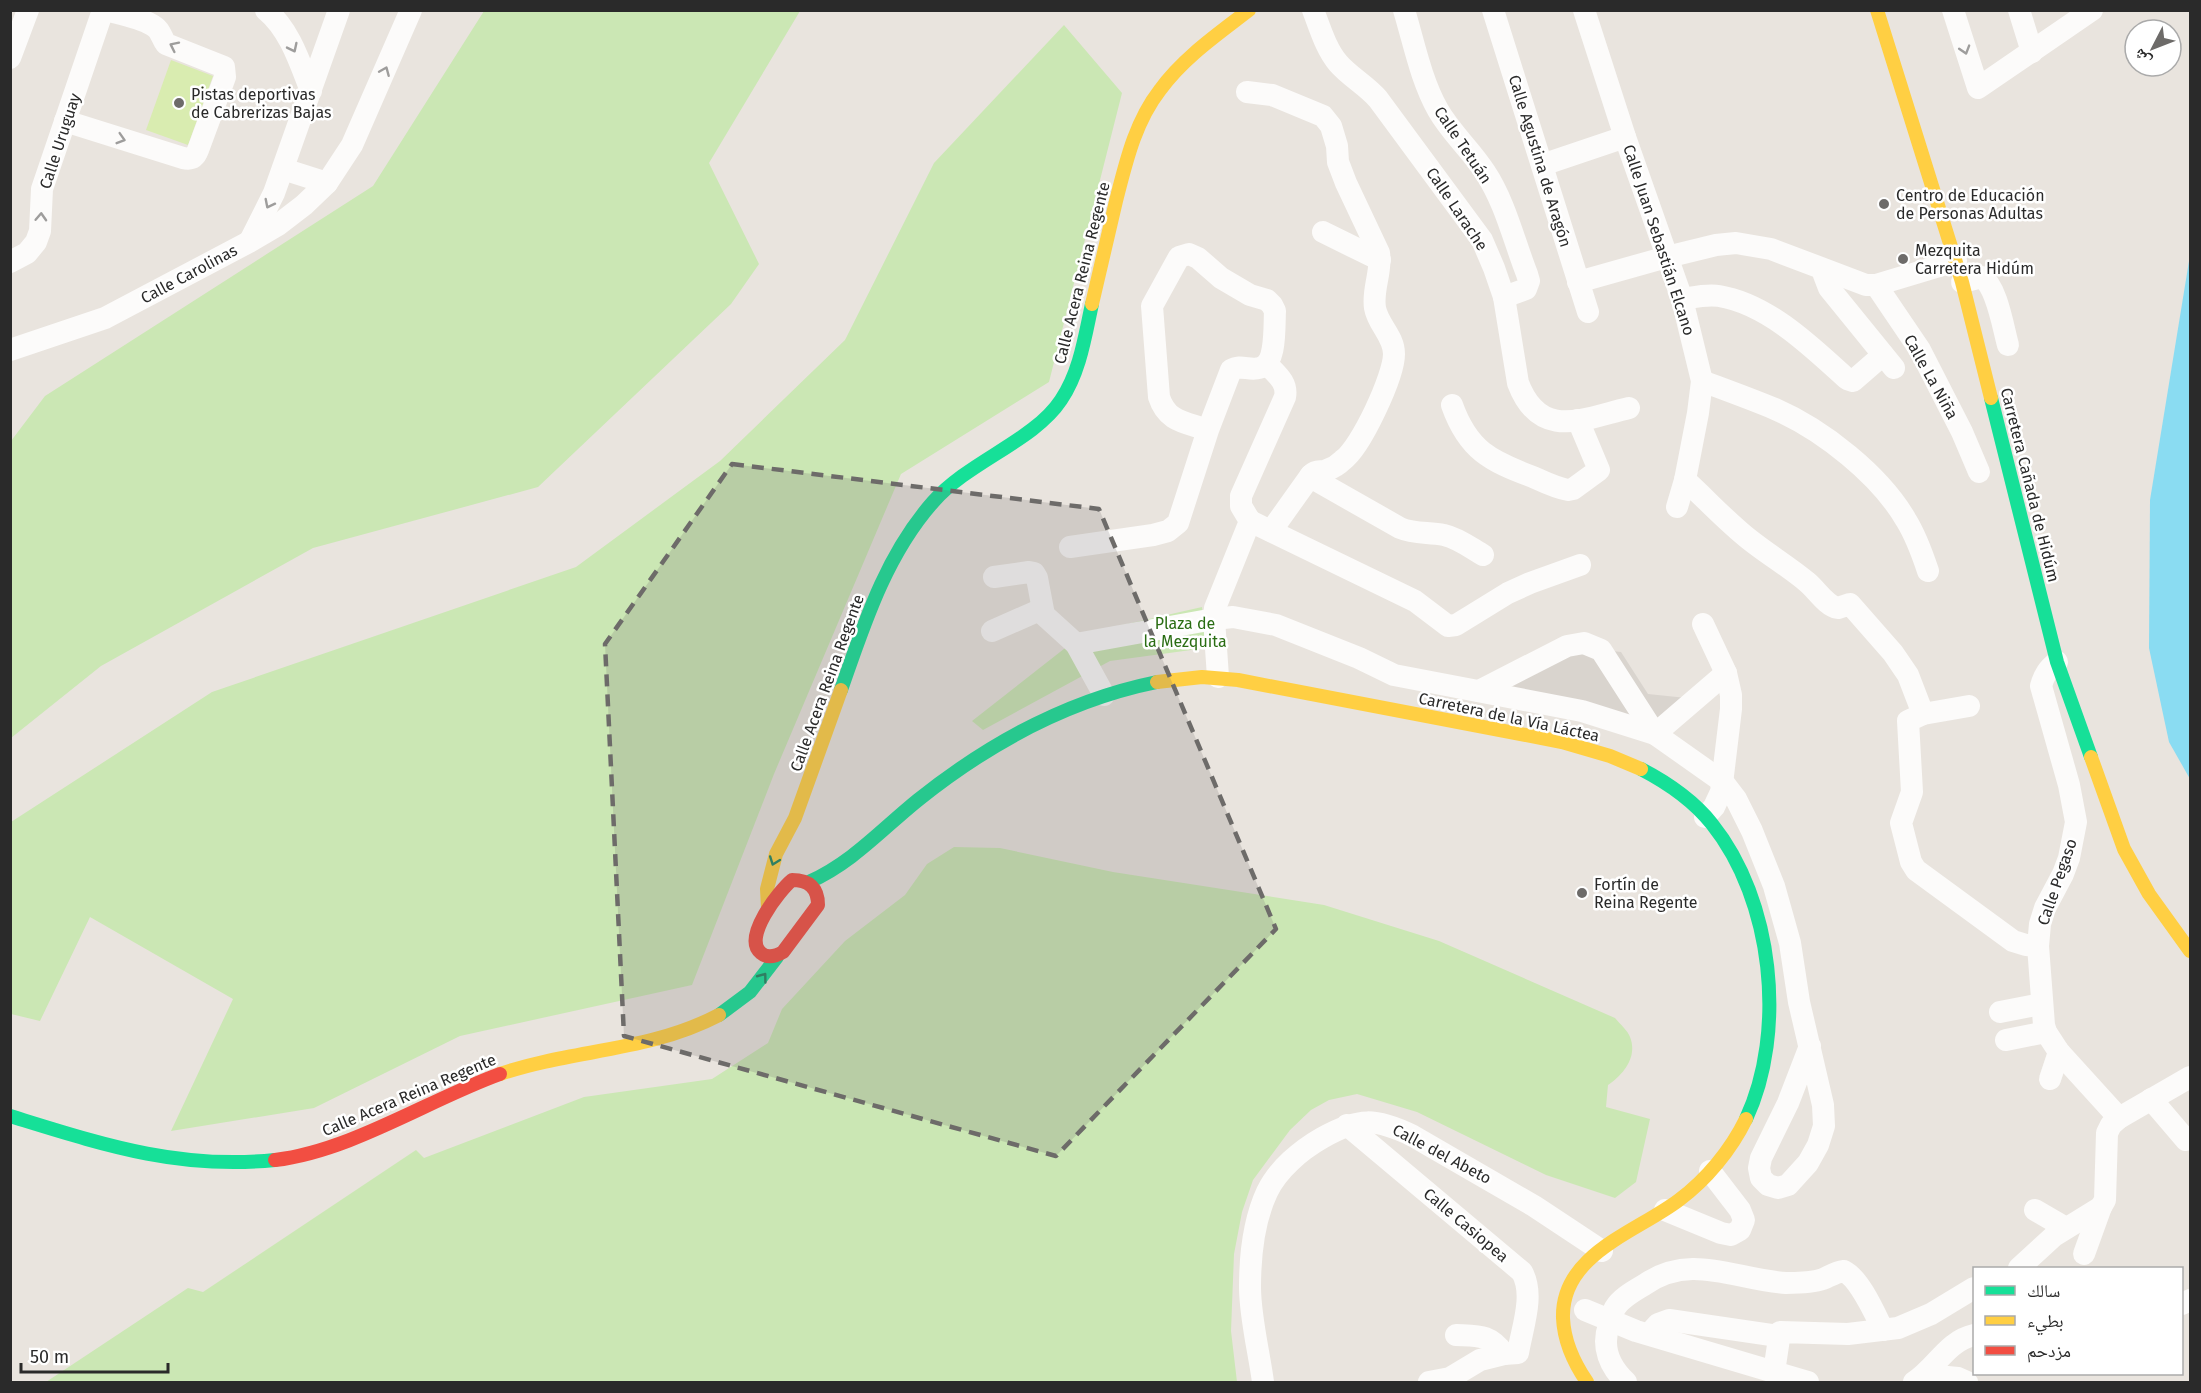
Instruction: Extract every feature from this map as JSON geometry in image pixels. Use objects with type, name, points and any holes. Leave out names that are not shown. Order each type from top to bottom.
[{"type":"street","points":[[10,58],[28,10]]},
{"type":"street","points":[[65,122],[190,159],[196,156],[225,77],[224,67],[166,44],[159,31],[150,24],[105,10]]},
{"type":"street","name":"Calle Uruguay","points":[[10,262],[27,253],[36,242],[40,231],[42,189],[105,10]]},
{"type":"street","name":"Calle Carolinas","points":[[10,350],[21,342],[69,332],[105,318],[249,242],[274,193],[339,10]]},
{"type":"street","points":[[249,242],[278,225],[327,183],[346,155],[362,125],[411,10]]},
{"type":"street","name":"Calle Acera Reina Regente","points":[[768,908],[767,889],[776,854],[795,818],[883,579],[906,536],[926,509],[963,472],[1029,429],[1055,407],[1067,391],[1082,349],[1122,176],[1131,144],[1142,118],[1161,87],[1249,10]]},
{"type":"street","name":"Calle Larache","points":[[1313,10],[1329,49],[1338,63],[1369,88],[1378,99],[1470,223],[1490,259],[1504,297],[1518,383],[1523,396],[1534,410],[1549,420],[1564,422],[1629,408]]},
{"type":"street","name":"Calle Tetuán","points":[[1404,10],[1437,109],[1449,129],[1485,173],[1500,202],[1527,274],[1529,280],[1526,289],[1504,297]]},
{"type":"street","name":"Calle Agustina de Aragón","points":[[1493,10],[1588,312]]},
{"type":"street","name":"Calle Juan Sebastián Elcano","points":[[1584,10],[1625,137],[1682,299],[1702,381],[1685,480],[1677,507]]},
{"type":"street","name":"Carretera Cañada de Hidúm","points":[[1877,10],[1959,271],[2057,662],[2124,849],[2149,894],[2190,951]]},
{"type":"street","points":[[1953,10],[1978,88],[2032,52],[2082,14]]},
{"type":"street","points":[[2019,10],[2032,52]]},
{"type":"street","points":[[272,13],[289,40],[311,91]]},
{"type":"street","points":[[1218,677],[1215,608],[1261,526],[1316,470],[1326,471],[1345,459],[1356,447],[1390,376],[1394,355],[1393,343],[1375,310],[1374,295],[1380,260],[1338,162],[1337,146],[1331,126],[1323,116],[1272,95],[1247,92]]},
{"type":"street","points":[[1542,165],[1625,137]]},
{"type":"street","points":[[283,169],[327,183]]},
{"type":"street","points":[[1323,232],[1380,260]]},
{"type":"street","points":[[1578,282],[1667,257],[1716,245],[1736,243],[1771,249],[1866,285],[1959,271],[1982,277],[1988,281],[1993,290],[2008,345]]},
{"type":"street","points":[[1070,547],[1153,535],[1168,531],[1173,527],[1178,522],[1208,430],[1231,370],[1238,366],[1259,369],[1272,357],[1275,311],[1272,305],[1267,300],[1250,295],[1221,278],[1198,258],[1189,254],[1179,257],[1152,306],[1159,397],[1162,408],[1168,416],[1208,430]]},
{"type":"street","points":[[1682,299],[1719,296],[1753,308],[1791,331],[1847,379],[1853,381],[1888,362],[1829,288],[1824,275],[1826,271]]},
{"type":"street","name":"Calle La Niña","points":[[1876,285],[1920,350],[1962,432],[1979,472]]},
{"type":"street","points":[[1267,364],[1283,382],[1286,389],[1285,397],[1241,496],[1241,506],[1261,526],[1414,600],[1448,626],[1456,625],[1530,583],[1580,565]]},
{"type":"street","points":[[1702,381],[1776,409],[1837,446],[1888,495],[1905,518],[1919,543],[1928,571]]},
{"type":"street","points":[[1452,405],[1459,425],[1470,442],[1486,456],[1504,466],[1568,490],[1574,489],[1599,470],[1578,420]]},
{"type":"street","points":[[1311,475],[1312,478],[1400,528],[1411,533],[1453,538],[1483,555]]},
{"type":"street","points":[[1685,480],[1751,541],[1788,566],[1831,606],[1838,608],[1850,604],[1893,653],[1908,675],[1923,714]]},
{"type":"street","points":[[994,577],[1034,573],[1037,578],[1042,609],[1049,622],[1076,644],[1104,695]]},
{"type":"street","points":[[992,631],[1042,609]]},
{"type":"street","points":[[1076,644],[1233,617],[1276,625],[1359,658],[1394,675],[1582,711],[1655,734],[1723,782],[1736,799],[1752,831],[1774,886],[1790,943],[1799,1002],[1810,1046],[1823,1106],[1824,1126],[1818,1145],[1808,1163],[1788,1185],[1778,1188],[1768,1185],[1761,1178],[1759,1168],[1761,1158],[1788,1103],[1810,1046]]},
{"type":"street","points":[[1702,624],[1726,673],[1731,695],[1721,792],[1714,807],[1705,817]]},
{"type":"street","points":[[1479,692],[1568,646],[1584,643],[1601,650],[1655,734]]},
{"type":"street","name":"Calle Pegaso","points":[[2046,1032],[2041,1004],[2038,946],[2040,924],[2045,908],[2066,866],[2076,822],[2069,785],[2041,686],[2043,676],[2057,662]]},
{"type":"street","points":[[1655,734],[1726,673]]},
{"type":"street","name":"Carretera de la Vía Láctea","points":[[853,859],[918,800],[955,772],[1034,724],[1104,695],[1193,677],[1218,677],[1265,684],[1562,742],[1610,755],[1662,779],[1683,795],[1723,838],[1739,864],[1753,900],[1766,949],[1771,1003],[1766,1051],[1751,1108],[1732,1143],[1710,1171],[1690,1191],[1665,1210],[1614,1241],[1580,1269],[1569,1288],[1564,1309],[1565,1333],[1569,1352],[1587,1383]]},
{"type":"street","points":[[1969,706],[1923,714],[1908,721],[1912,792],[1901,823],[1911,862],[1916,870],[2013,941],[2038,946]]},
{"type":"street","name":"Calle Acera Reina Regente","points":[[793,849],[795,818]]},
{"type":"street","points":[[749,960],[755,935],[768,908],[784,885],[792,880],[805,881],[832,873],[853,859]]},
{"type":"street","points":[[818,905],[853,859]]},
{"type":"street","points":[[796,865],[805,881],[818,896],[818,905]]},
{"type":"street","name":"Calle Acera Reina Regente","points":[[10,1116],[136,1154],[173,1161],[228,1163],[283,1159],[319,1150],[353,1139],[457,1092],[513,1070],[542,1061],[657,1040],[732,1008],[750,994],[818,905]]},
{"type":"street","points":[[754,943],[756,950],[762,955],[769,958],[777,957]]},
{"type":"street","name":"Calle Acera Reina Regente","points":[[711,1018],[726,1004],[742,978]]},
{"type":"street","points":[[1771,1003],[1799,1002]]},
{"type":"street","points":[[2000,1012],[2041,1004]]},
{"type":"street","points":[[2006,1040],[2046,1032],[2059,1052],[2119,1118]]},
{"type":"street","points":[[2050,1079],[2059,1052]]},
{"type":"street","points":[[2084,1254],[2105,1200],[2107,1133],[2119,1118],[2190,1077]]},
{"type":"street","points":[[2151,1099],[2186,1140]]},
{"type":"street","name":"Calle del Abeto","points":[[1263,1383],[1250,1288],[1252,1254],[1258,1222],[1268,1191],[1287,1164],[1307,1147],[1347,1125],[1376,1122],[1395,1127],[1534,1206],[1602,1251]]},
{"type":"street","name":"Calle Casiopea","points":[[1347,1125],[1522,1272],[1528,1282],[1551,1294]]},
{"type":"street","points":[[1665,1210],[1731,1235],[1740,1230],[1744,1220],[1740,1210],[1710,1171]]},
{"type":"street","points":[[1706,1227],[1712,1215],[1731,1198]]},
{"type":"street","points":[[2021,1267],[2054,1236],[2101,1207]]},
{"type":"street","points":[[2035,1210],[2066,1228]]},
{"type":"street","points":[[1626,1383],[1609,1360],[1606,1349],[1609,1326],[1615,1307],[1626,1297],[1666,1272],[1712,1270],[1787,1283],[1820,1280],[1844,1271],[1862,1292],[1883,1330]]},
{"type":"street","points":[[1511,1353],[1528,1294],[1528,1282]]},
{"type":"street","points":[[1774,1372],[1778,1335],[1781,1331],[1848,1334],[1898,1328],[1931,1314],[1973,1289]]},
{"type":"street","points":[[1585,1310],[1609,1326],[1649,1334],[1808,1383]]},
{"type":"street","points":[[1649,1334],[1658,1324],[1669,1320],[1778,1335]]},
{"type":"street","points":[[1456,1335],[1484,1337],[1493,1340],[1511,1353]]},
{"type":"street","points":[[1920,1379],[1952,1344],[1973,1335]]},
{"type":"street","points":[[1429,1383],[1450,1378],[1472,1363],[1511,1353]]},
{"type":"street","points":[[1920,1379],[1958,1378],[1967,1383]]},
{"type":"highlighted area","points":[[732,464],[1099,509],[1276,929],[1056,1156],[624,1036],[605,644]]},
{"type":"green space","points":[[484,11],[800,11],[709,163],[759,264],[731,304],[538,487],[313,548],[101,666],[11,738],[11,441],[45,396],[373,186]]},
{"type":"green space","points":[[1064,25],[1122,93],[1049,382],[901,474],[774,774],[692,985],[460,1036],[314,1108],[171,1131],[233,999],[90,917],[40,1021],[11,1014],[11,822],[212,692],[576,567],[720,461],[845,340],[934,163]]},
{"type":"green space","name":"Pistas deportivas de Cabrerizas Bajas","points":[[171,60],[213,76],[188,145],[146,130]]},
{"type":"green space","name":"Plaza de la Mezquita","points":[[1202,607],[1206,648],[1110,661],[983,730],[972,721],[1083,634]]},
{"type":"green space","points":[[954,847],[1000,848],[1113,872],[1324,905],[1439,941],[1615,1018],[1629,1035],[1632,1052],[1624,1071],[1608,1085],[1606,1107],[1650,1119],[1636,1182],[1615,1198],[1546,1175],[1417,1112],[1357,1094],[1329,1100],[1311,1110],[1290,1130],[1253,1180],[1242,1212],[1234,1254],[1231,1331],[1237,1382],[46,1382],[188,1288],[203,1292],[416,1150],[424,1158],[584,1097],[712,1079],[768,1043],[782,1009],[845,941],[905,895],[927,864]]},
{"type":"shaded area","points":[[1567,646],[1621,652],[1648,694],[1696,699],[1655,734],[1479,691]]},
{"type":"water","points":[[2190,255],[2190,779],[2169,742],[2149,648],[2150,500]]},
{"type":"traffic: fast","points":[[841,690],[878,591],[902,544],[933,502],[948,488],[1035,427],[1061,400],[1077,366],[1092,304]]},
{"type":"traffic: fast","points":[[1991,398],[2057,662],[2091,757]]},
{"type":"traffic: fast","points":[[809,882],[853,855],[918,800],[972,760],[1001,743],[1061,712],[1092,700],[1157,682]]},
{"type":"traffic: fast","points":[[1641,769],[1661,780],[1697,807],[1733,855],[1749,890],[1760,928],[1767,967],[1769,1007],[1767,1046],[1759,1084],[1746,1119]]},
{"type":"traffic: fast","points":[[719,1015],[750,992],[777,957]]},
{"type":"traffic: fast","points":[[10,1116],[108,1145],[173,1158],[239,1162],[275,1160]]},
{"type":"traffic: slow","points":[[1092,304],[1116,201],[1132,143],[1144,115],[1151,102],[1179,67],[1249,10]]},
{"type":"traffic: slow","points":[[1877,10],[1962,282],[1991,398]]},
{"type":"traffic: slow","points":[[1157,682],[1202,677],[1238,680],[1562,742],[1610,756],[1641,769]]},
{"type":"traffic: slow","points":[[768,908],[767,889],[776,854],[795,818],[841,690]]},
{"type":"traffic: slow","points":[[2091,757],[2124,849],[2149,894],[2190,951]]},
{"type":"traffic: slow","points":[[500,1074],[555,1059],[665,1036],[719,1015]]},
{"type":"traffic: slow","points":[[1587,1382],[1570,1352],[1564,1327],[1566,1296],[1574,1277],[1604,1247],[1662,1212],[1699,1183],[1717,1164],[1746,1119]]},
{"type":"traffic: jam","points":[[792,880],[808,883],[816,894],[818,905],[783,952],[775,956],[766,956],[756,946],[759,926],[771,904],[792,880]]},
{"type":"traffic: jam","points":[[275,1160],[304,1155],[361,1136],[500,1074]]},
{"type":"place","name":"Pistas deportivas de Cabrerizas Bajas","points":[[179,103]]},
{"type":"place","name":"Centro de Educación de Personas Adultas","points":[[1884,204]]},
{"type":"place","name":"Mezquita Carretera Hidúm","points":[[1903,259]]},
{"type":"place","name":"Fortín de Reina Regente","points":[[1582,893]]}]
